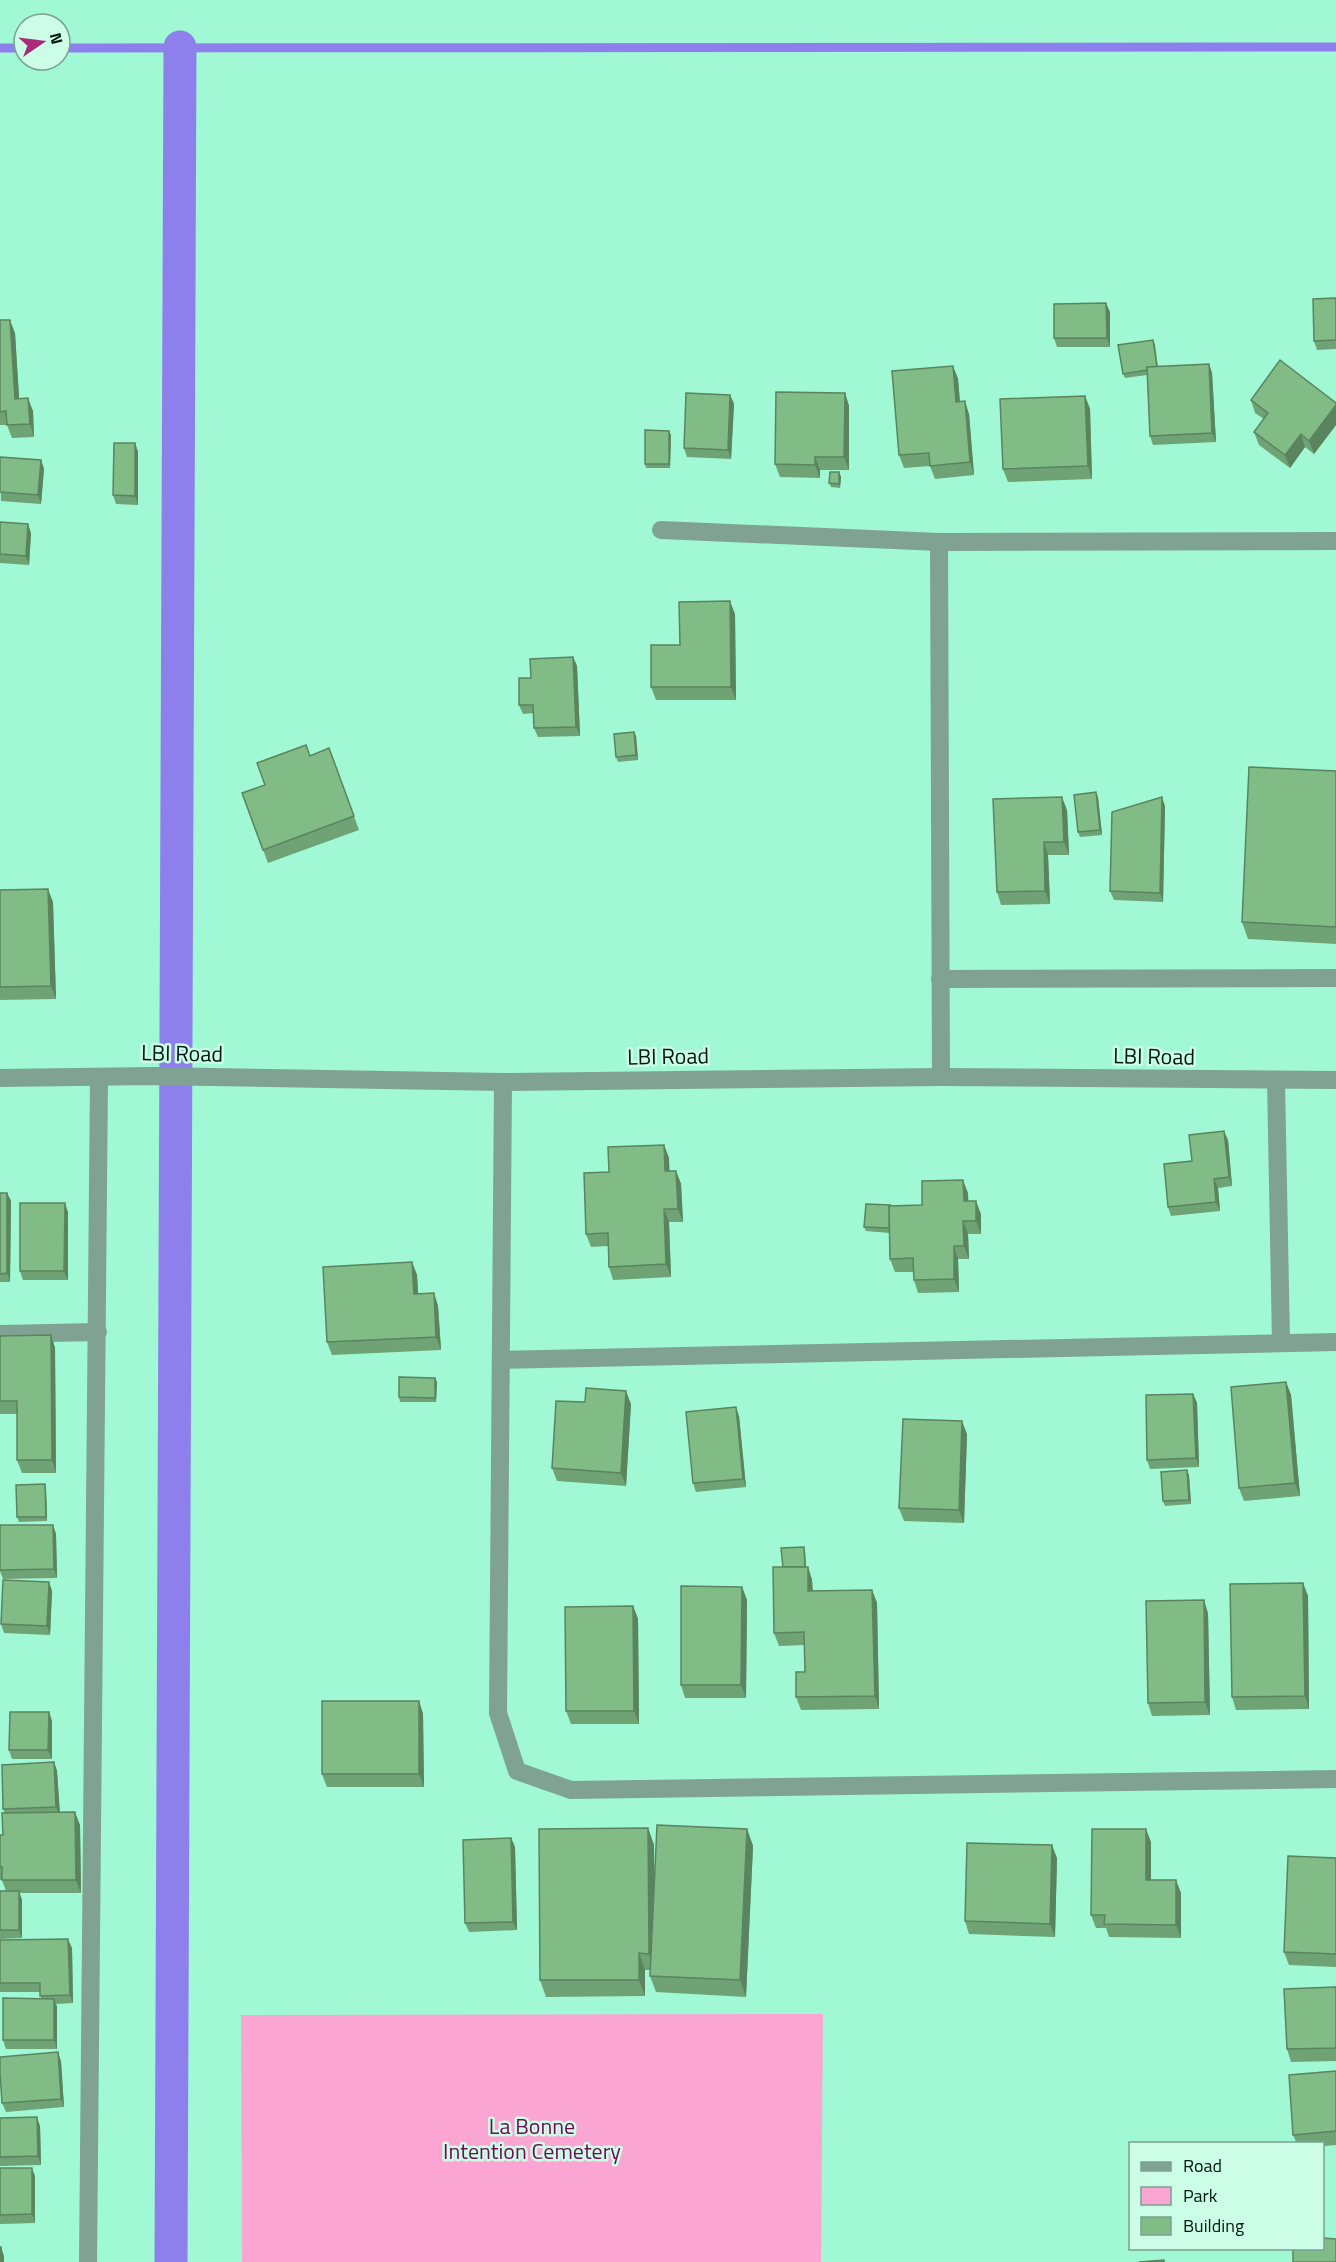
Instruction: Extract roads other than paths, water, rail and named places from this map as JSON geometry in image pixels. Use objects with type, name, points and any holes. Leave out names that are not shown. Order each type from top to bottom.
[{"type":"street","points":[[661,530],[939,542],[1336,542]]},
{"type":"street","points":[[939,542],[941,1077]]},
{"type":"street","points":[[940,979],[1336,978]]},
{"type":"street","name":"LBI Road","points":[[0,1078],[152,1076],[503,1082],[941,1077],[1336,1080]]},
{"type":"street","points":[[88,2262],[99,1078]]},
{"type":"street","points":[[1276,1081],[1281,1342]]},
{"type":"street","points":[[503,1082],[498,1713],[516,1771],[571,1790],[1336,1779]]},
{"type":"street","points":[[0,1334],[98,1332]]},
{"type":"street","points":[[501,1360],[1336,1342]]},
{"type":"waterway","points":[[171,2262],[180,47]]},
{"type":"waterway","points":[[72,48],[1336,47]]},
{"type":"waterway","points":[[0,48],[12,48]]},
{"type":"park label","name":"La Bonne Intention Cemetery","points":[[532,2138]]}]
